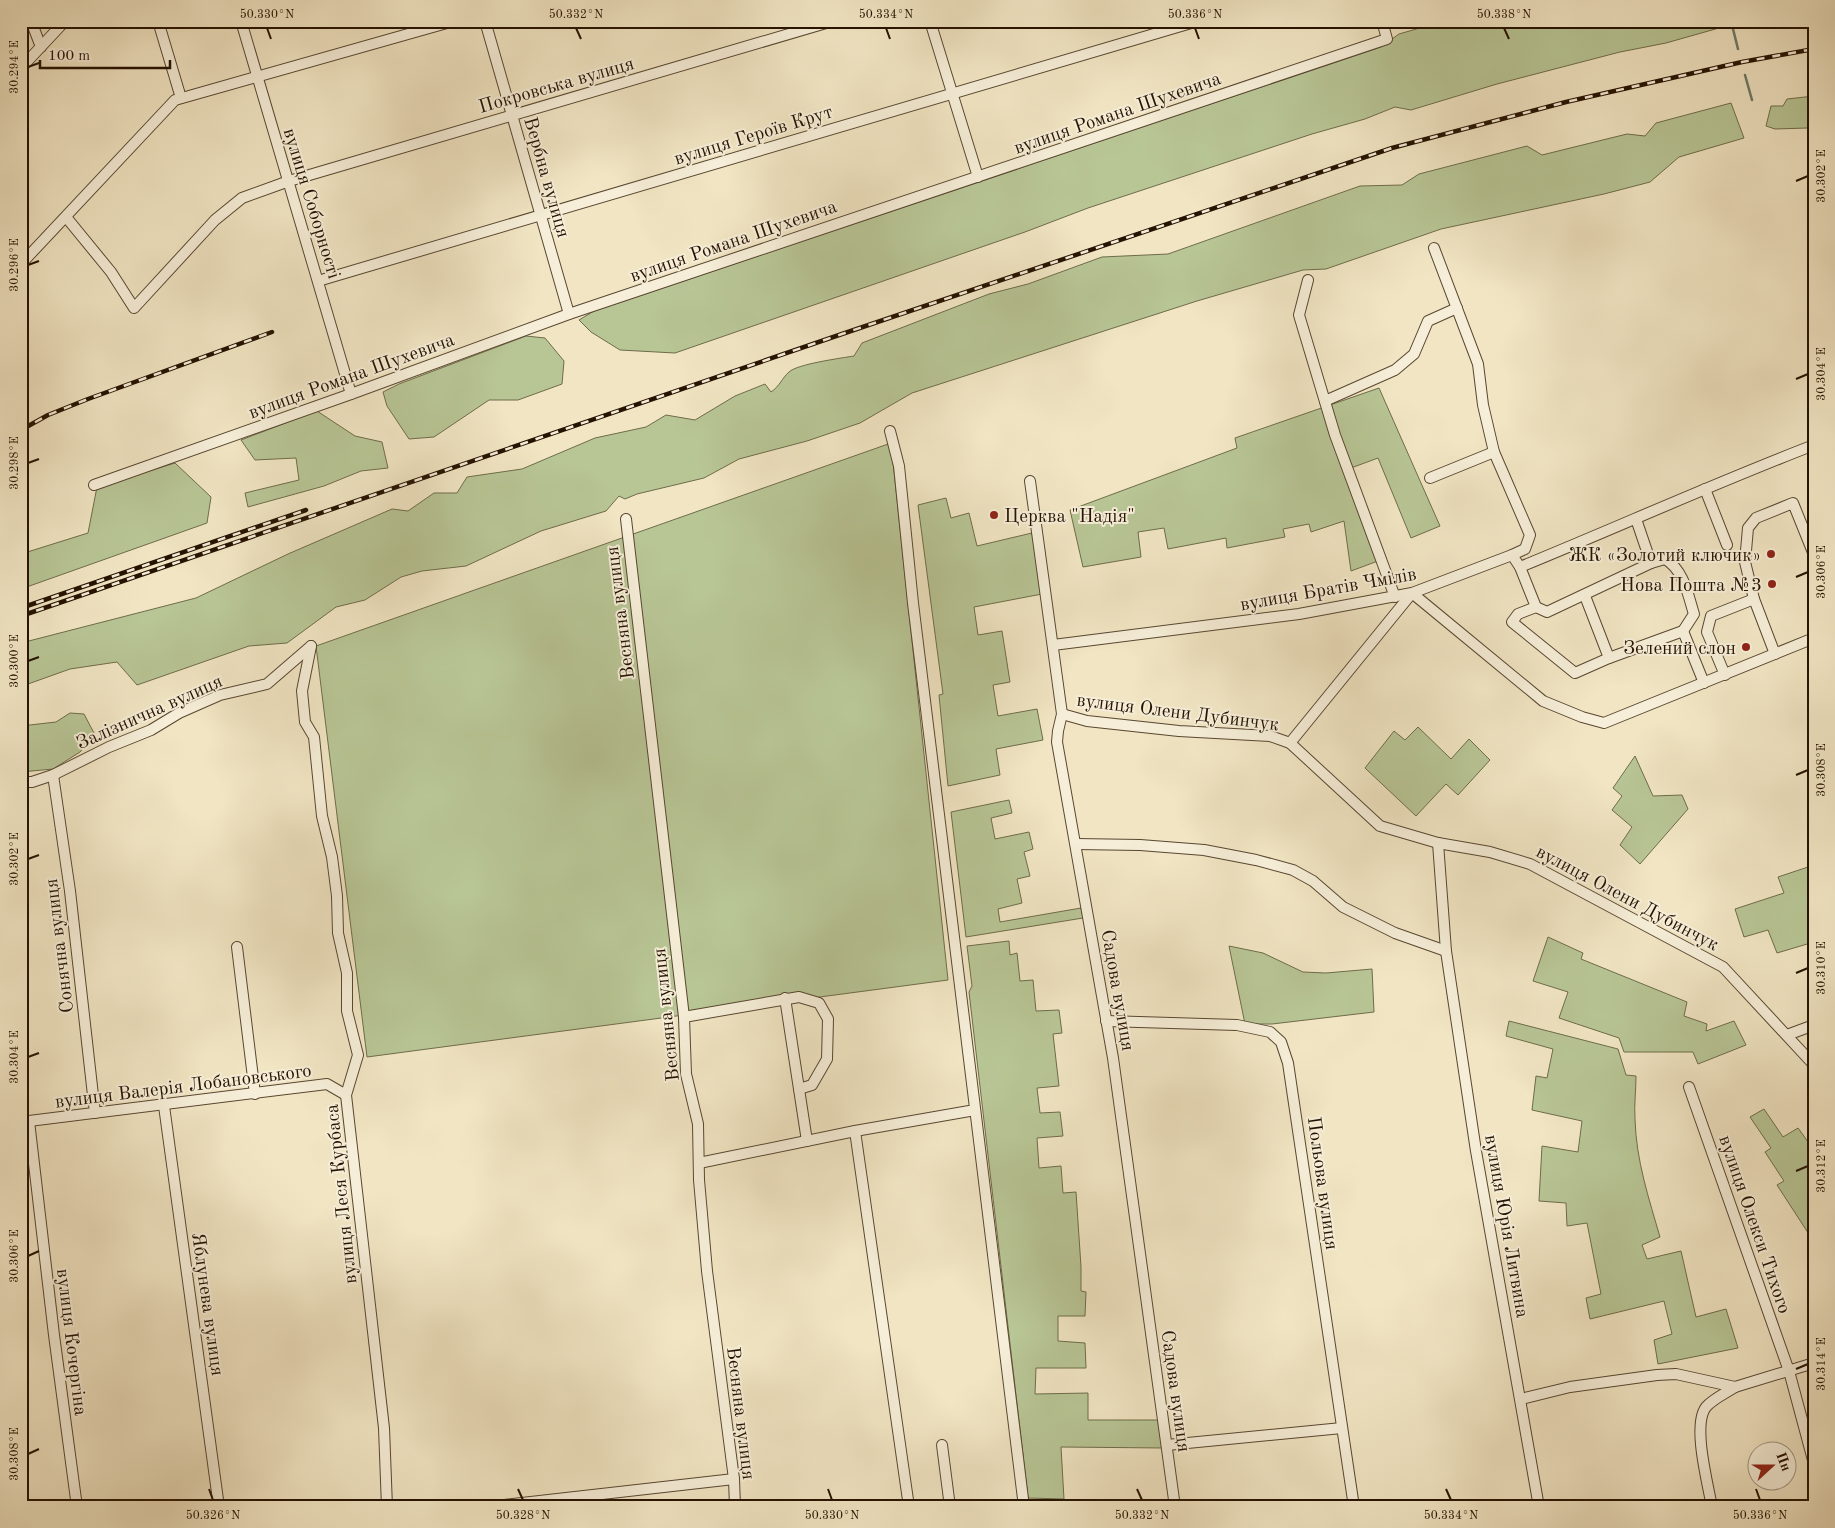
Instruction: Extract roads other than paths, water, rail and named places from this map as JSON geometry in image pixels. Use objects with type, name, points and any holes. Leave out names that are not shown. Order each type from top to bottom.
[{"type":"street","points":[[30,21],[41,47]]},
{"type":"street","points":[[21,68],[65,21]]},
{"type":"street","points":[[158,21],[180,98]]},
{"type":"street","name":"вулиця Соборності","points":[[241,21],[351,394]]},
{"type":"street","points":[[23,260],[66,217],[170,104],[180,98],[454,21]]},
{"type":"street","name":"Вербна вулиця","points":[[485,21],[569,314]]},
{"type":"street","name":"Покровська вулиця","points":[[66,217],[111,272],[134,308],[215,220],[242,198],[289,181],[833,21]]},
{"type":"street","points":[[930,21],[978,177]]},
{"type":"street","name":"вулиця Героїв Крут","points":[[318,281],[952,92],[1198,21]]},
{"type":"street","name":"вулиця Романа Шухевича","points":[[94,485],[569,314],[1387,39],[1382,21]]},
{"type":"street","points":[[1434,248],[1478,364],[1483,405],[1494,452],[1530,536],[1525,549],[1512,555],[1520,567],[1536,607],[1547,612],[1665,559],[1672,563],[1680,573],[1694,614],[1683,631],[1609,658],[1576,673],[1512,622],[1518,614],[1536,607]]},
{"type":"street","points":[[1308,280],[1299,315],[1335,435],[1395,597]]},
{"type":"street","points":[[1325,402],[1395,370],[1414,354],[1428,321],[1457,308]]},
{"type":"street","points":[[890,431],[899,466],[914,613],[1024,1507]]},
{"type":"street","points":[[1520,567],[1636,519],[1744,471],[1814,445]]},
{"type":"street","points":[[1430,478],[1494,452]]},
{"type":"street","name":"Садова вулиця","points":[[1030,481],[1062,714],[1057,742],[1106,1020],[1175,1507]]},
{"type":"street","points":[[1705,489],[1727,545]]},
{"type":"street","points":[[1775,654],[1754,599],[1745,562],[1748,528],[1756,518],[1793,503],[1814,555]]},
{"type":"street","name":"Весняна вулиця","points":[[626,519],[684,1017],[686,1074],[698,1124],[699,1180],[708,1279],[734,1479],[735,1507]]},
{"type":"street","points":[[1636,519],[1651,564]]},
{"type":"street","name":"вулиця Братів Чмілів","points":[[1053,645],[1299,614],[1395,597],[1412,593],[1512,555]]},
{"type":"street","points":[[1290,743],[1412,593],[1543,701],[1582,717],[1604,723],[1814,638]]},
{"type":"street","points":[[1585,596],[1609,658]]},
{"type":"street","points":[[1725,675],[1707,632],[1710,616],[1754,599]]},
{"type":"street","points":[[1683,631],[1704,683]]},
{"type":"street","name":"Залізнична вулиця","points":[[21,782],[32,782],[53,775],[109,747],[151,730],[180,713],[220,695],[267,684],[311,646]]},
{"type":"street","name":"вулиця Леся Курбаса","points":[[311,646],[302,691],[305,722],[314,736],[322,816],[332,857],[338,933],[347,972],[347,1011],[358,1055],[346,1096],[384,1428],[387,1507]]},
{"type":"street","name":"вулиця Олени Дубинчук","points":[[1062,714],[1086,721],[1151,728],[1270,736],[1290,743],[1380,826],[1438,843],[1490,852],[1530,864],[1723,967],[1814,1065]]},
{"type":"street","name":"Сонячна вулиця","points":[[53,775],[70,891],[95,1113]]},
{"type":"street","name":"вулиця Юрія Литвина","points":[[1438,843],[1446,951],[1476,1152],[1539,1507]]},
{"type":"street","points":[[1076,844],[1140,845],[1204,850],[1256,860],[1293,870],[1313,881],[1343,907],[1395,933],[1446,951]]},
{"type":"street","points":[[236,947],[255,1094]]},
{"type":"street","points":[[684,1017],[786,998],[800,997],[819,1003],[828,1019],[827,1059],[812,1085],[799,1089]]},
{"type":"street","points":[[786,998],[807,1141]]},
{"type":"street","name":"Польова вулиця","points":[[1106,1020],[1237,1026],[1270,1032],[1281,1042],[1288,1063],[1354,1507]]},
{"type":"street","points":[[1787,1035],[1814,1026]]},
{"type":"street","name":"вулиця Валерія Лобановського","points":[[25,1122],[327,1084],[346,1096]]},
{"type":"street","name":"вулиця Олекси Тихого","points":[[1689,1087],[1789,1372],[1814,1464]]},
{"type":"street","name":"Яблунева вулиця","points":[[164,1106],[219,1507]]},
{"type":"street","points":[[699,1163],[855,1131],[975,1110]]},
{"type":"street","name":"вулиця Кочергіна","points":[[25,1122],[77,1507]]},
{"type":"street","points":[[855,1131],[909,1507]]},
{"type":"street","points":[[1712,1507],[1699,1435],[1701,1418],[1706,1407],[1735,1388],[1814,1363]]},
{"type":"street","points":[[1521,1399],[1570,1387],[1656,1375],[1676,1374],[1735,1388]]},
{"type":"street","points":[[1167,1445],[1342,1428]]},
{"type":"street","points":[[942,1445],[950,1507]]},
{"type":"street","points":[[487,1507],[734,1479]]},
{"type":"waterway","points":[[1731,21],[1738,49]]},
{"type":"waterway","points":[[1745,75],[1752,100]]},
{"type":"railway","points":[[21,616],[842,334],[1392,148],[1566,102],[1742,62],[1814,49]]},
{"type":"railway","points":[[21,430],[48,415],[88,399],[272,332]]},
{"type":"railway","points":[[21,608],[306,510]]},
{"type":"place","name":"Церква \"Надія\"","points":[[994,515]]},
{"type":"place","name":"ЖК «Золотий ключик»","points":[[1771,554]]},
{"type":"place","name":"Нова Пошта №3","points":[[1772,584]]},
{"type":"place","name":"Зелений слон","points":[[1746,647]]}]
